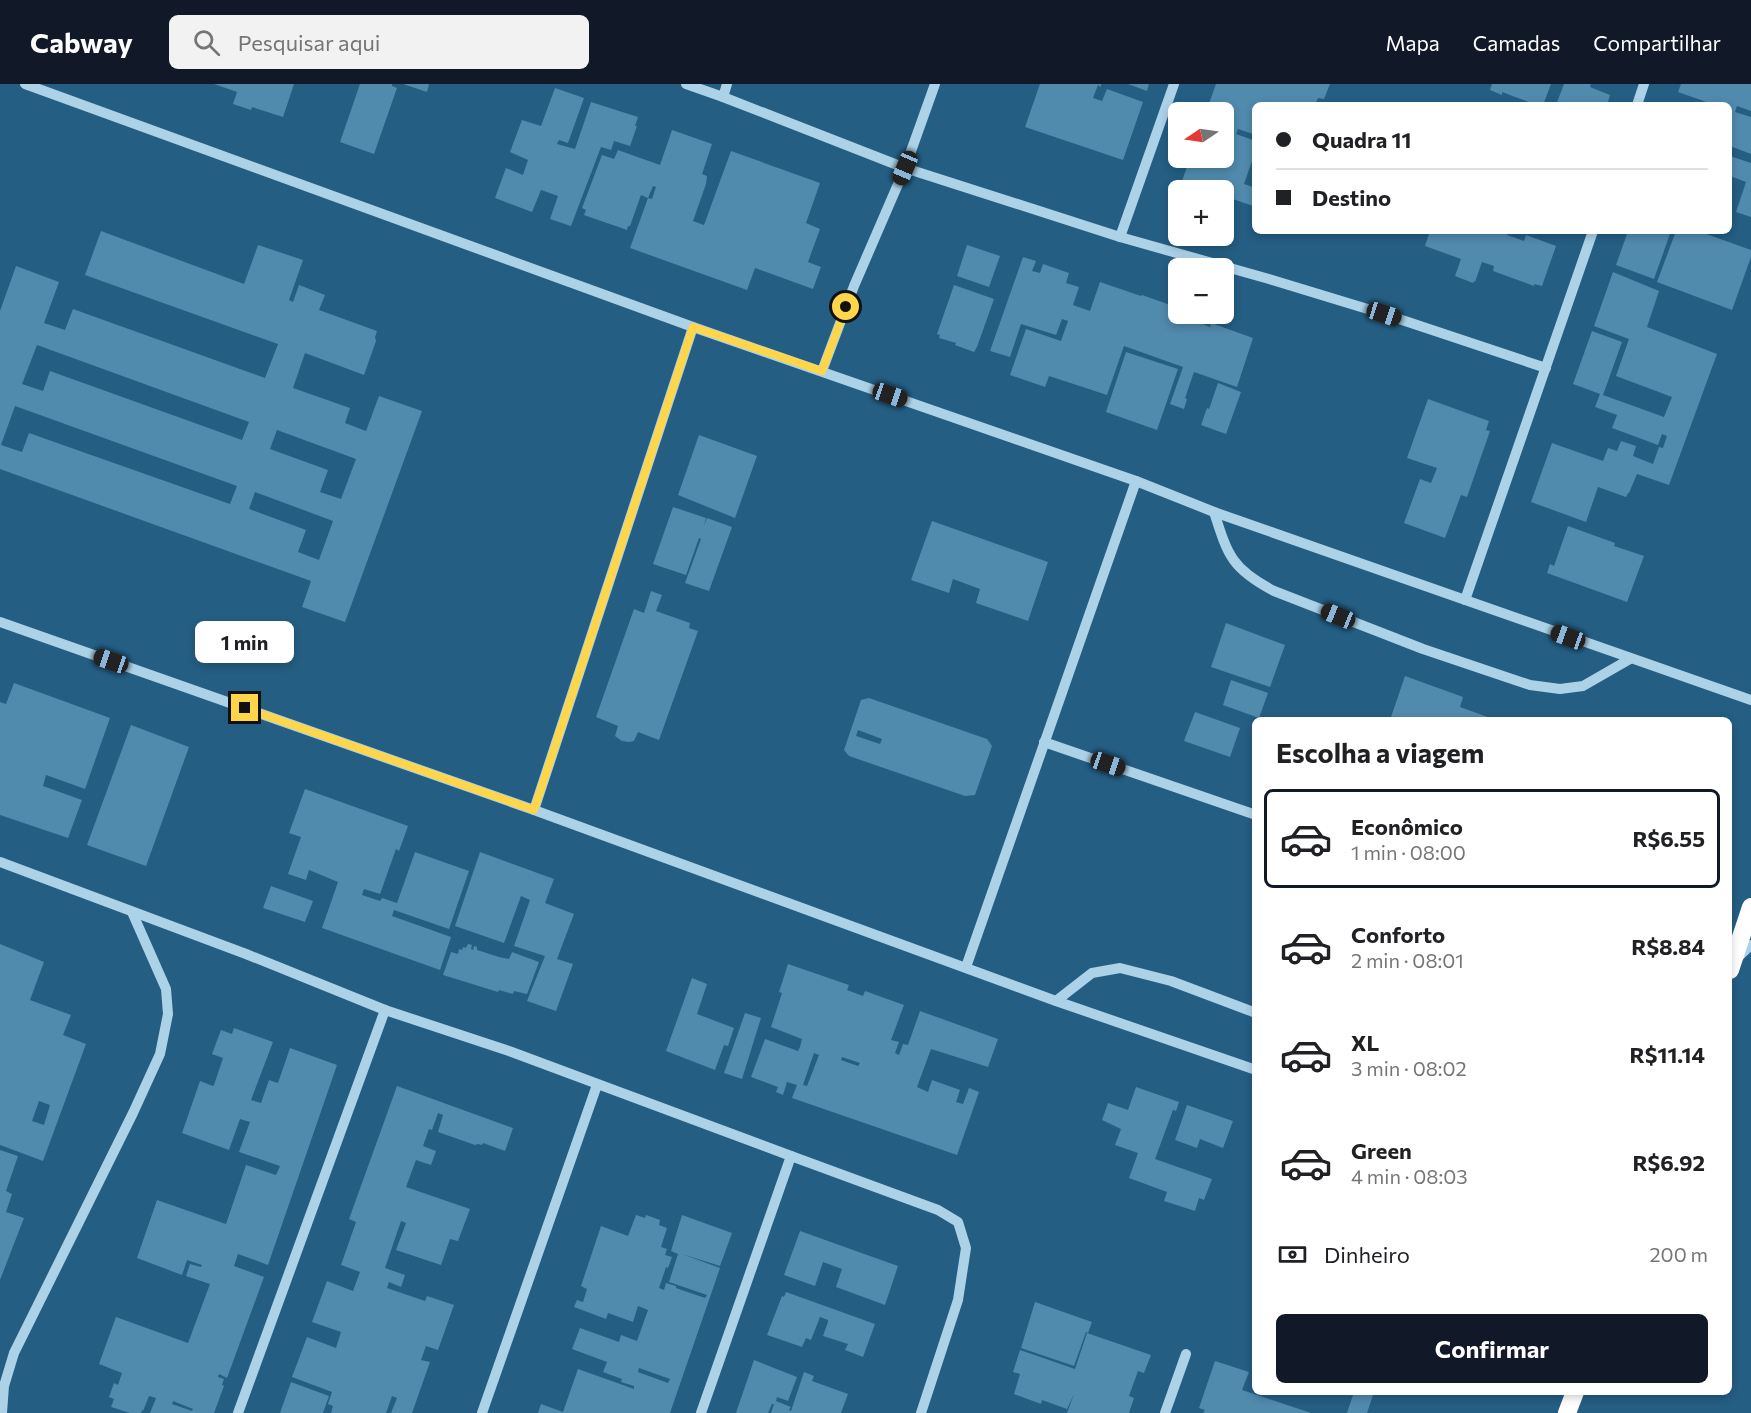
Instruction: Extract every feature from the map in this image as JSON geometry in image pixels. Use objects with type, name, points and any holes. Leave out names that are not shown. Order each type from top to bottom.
[{"type":"highway","points":[[1732,964],[1751,907]]},
{"type":"highway","points":[[1568,1413],[1574,1395]]},
{"type":"street","points":[[25,84],[693,327],[1136,481],[1214,512],[1751,700]]},
{"type":"street","points":[[686,84],[905,168],[1120,237],[1384,314],[1546,368]]},
{"type":"street","points":[[723,97],[727,84]]},
{"type":"street","points":[[822,371],[854,286],[905,168],[935,84]]},
{"type":"street","points":[[1120,237],[1174,84]]},
{"type":"street","points":[[1638,102],[1644,84]]},
{"type":"street","points":[[1465,600],[1592,234]]},
{"type":"street","points":[[534,810],[693,327]]},
{"type":"street","points":[[966,967],[1136,481]]},
{"type":"street","points":[[1214,512],[1234,563],[1251,579],[1274,591],[1423,649],[1530,685],[1560,689],[1583,686],[1630,659]]},
{"type":"street","points":[[0,622],[534,810],[1056,1001],[1252,1069]]},
{"type":"street","points":[[1044,742],[1252,814]]},
{"type":"street","points":[[0,862],[246,954],[385,1010],[509,1051],[938,1210],[958,1222],[966,1248],[958,1300],[921,1413]]},
{"type":"street","points":[[2,1413],[4,1386],[14,1353],[134,1113],[160,1054],[168,1014],[166,989],[132,912]]},
{"type":"street","points":[[1732,966],[1751,945]]},
{"type":"street","points":[[1056,1001],[1092,973],[1120,969],[1172,981],[1252,1011]]},
{"type":"street","points":[[238,1413],[385,1010]]},
{"type":"street","points":[[482,1413],[597,1085]]},
{"type":"street","points":[[700,1413],[791,1156]]},
{"type":"street","points":[[1165,1413],[1186,1354]]},
{"type":"building","points":[[214,84],[294,84],[283,117],[252,107],[251,110],[233,104],[237,92]]},
{"type":"building","points":[[360,84],[392,84],[397,88],[374,154],[340,142]]},
{"type":"building","points":[[403,84],[429,84],[427,92]]},
{"type":"building","points":[[1040,84],[1101,84],[1101,87],[1098,85],[1093,98],[1102,101],[1107,89],[1143,102],[1123,160],[1025,127]]},
{"type":"building","points":[[1128,84],[1149,84],[1147,91]]},
{"type":"building","points":[[1216,84],[1330,84],[1324,99],[1318,98],[1316,102],[1252,102],[1252,134],[1238,129],[1236,134],[1252,140],[1252,161],[1244,184],[1252,187],[1252,206],[1234,199],[1234,180],[1182,180],[1187,168],[1234,168],[1234,102],[1210,102]]},
{"type":"building","points":[[1492,84],[1551,84],[1544,102],[1529,102],[1490,90]]},
{"type":"building","points":[[1564,84],[1591,84],[1590,87],[1610,95],[1608,102],[1557,102]]},
{"type":"building","points":[[1681,84],[1751,84],[1751,111],[1737,106],[1735,112],[1751,117],[1751,154],[1732,147],[1732,102],[1706,102],[1678,92]]},
{"type":"building","points":[[555,88],[584,98],[568,143],[559,140],[557,144],[575,149],[591,102],[638,117],[630,146],[614,141],[611,150],[601,147],[571,226],[550,219],[558,196],[541,190],[532,212],[495,198],[506,168],[523,175],[528,160],[510,152],[522,120],[541,126]]},
{"type":"building","points":[[672,130],[712,144],[702,174],[707,176],[706,184],[693,221],[704,225],[731,151],[820,183],[806,223],[820,229],[808,262],[821,267],[813,289],[755,268],[747,290],[630,248],[648,198],[641,195],[627,230],[584,215],[586,210],[582,208],[602,155],[614,159],[618,150],[660,165]],"holes":[[[653,186],[656,187],[652,199],[648,198]]]},
{"type":"building","points":[[1732,157],[1751,163],[1751,217],[1736,212],[1746,182],[1732,177]]},
{"type":"building","points":[[101,231],[244,284],[258,245],[303,260],[289,300],[293,302],[299,285],[325,295],[319,310],[377,331],[376,341],[364,375],[305,353],[293,388],[350,408],[345,423],[366,431],[379,396],[422,411],[345,622],[302,607],[311,581],[0,469],[0,311],[16,266],[59,282],[44,323],[65,330],[73,309],[265,378],[278,344],[85,275]],"holes":[[[37,345],[249,422],[242,440],[50,371],[43,391],[22,384]],[[15,406],[237,486],[230,504],[29,433],[22,452],[1,445]],[[277,430],[356,459],[341,499],[320,492],[328,470],[270,449]],[[255,492],[333,521],[319,560],[298,552],[306,530],[249,509]]]},
{"type":"building","points":[[1429,234],[1508,234],[1524,241],[1526,235],[1556,246],[1542,286],[1534,284],[1534,286],[1493,271],[1494,266],[1482,262],[1473,283],[1455,276],[1461,259],[1425,246]]},
{"type":"building","points":[[1627,234],[1670,234],[1654,279],[1616,265]]},
{"type":"building","points":[[1675,234],[1706,234],[1751,250],[1751,257],[1732,310],[1657,282]]},
{"type":"building","points":[[967,245],[1000,256],[989,287],[957,276]]},
{"type":"building","points":[[1023,257],[1036,261],[1032,271],[1040,273],[1043,264],[1069,273],[1066,283],[1079,287],[1073,305],[1090,311],[1100,282],[1168,304],[1168,324],[1202,324],[1210,327],[1211,324],[1214,324],[1253,338],[1237,387],[1194,372],[1185,398],[1187,399],[1184,409],[1170,404],[1183,367],[1124,346],[1107,395],[1049,376],[1045,387],[1010,375],[1026,329],[1061,341],[1068,321],[1062,319],[1056,335],[1021,324],[1010,357],[990,351]]},
{"type":"building","points":[[1613,272],[1659,291],[1647,327],[1717,354],[1669,485],[1637,474],[1626,497],[1598,487],[1586,522],[1531,502],[1552,443],[1603,461],[1608,448],[1617,451],[1621,441],[1636,446],[1633,456],[1653,464],[1659,447],[1663,448],[1667,436],[1662,434],[1658,445],[1612,428],[1617,415],[1595,407],[1600,394],[1573,384],[1592,331],[1622,342],[1603,395],[1664,417],[1672,397],[1616,376],[1629,339],[1594,326]]},
{"type":"building","points":[[954,285],[994,299],[974,352],[939,338],[940,335],[937,334]]},
{"type":"building","points":[[1126,352],[1178,369],[1157,430],[1106,412]]},
{"type":"building","points":[[1218,383],[1241,392],[1226,434],[1201,425]]},
{"type":"building","points":[[1428,399],[1489,421],[1486,430],[1490,431],[1467,497],[1461,495],[1445,538],[1404,523],[1420,479],[1431,483],[1437,468],[1407,458]]},
{"type":"building","points":[[699,435],[757,456],[735,518],[678,495]]},
{"type":"building","points":[[673,507],[706,518],[704,526],[707,518],[732,527],[709,591],[685,583],[701,539],[699,538],[686,575],[653,564]]},
{"type":"building","points":[[932,521],[1048,562],[1028,621],[976,603],[980,589],[953,579],[949,593],[911,580]]},
{"type":"building","points":[[1568,526],[1644,556],[1627,602],[1547,573],[1550,564],[1554,566]]},
{"type":"building","points":[[651,591],[662,595],[656,611],[690,623],[689,628],[698,631],[659,740],[638,732],[634,741],[622,741],[615,736],[618,726],[596,717],[634,609],[644,613]]},
{"type":"building","points":[[1226,623],[1285,645],[1270,687],[1211,667]]},
{"type":"building","points":[[1405,676],[1463,697],[1460,707],[1488,717],[1391,717]]},
{"type":"building","points":[[1231,680],[1268,693],[1259,717],[1223,705]]},
{"type":"building","points":[[14,683],[110,718],[85,789],[46,775],[43,786],[82,800],[68,838],[0,815],[0,702],[6,704]]},
{"type":"building","points":[[869,698],[987,739],[992,746],[975,795],[965,796],[849,756],[844,750],[861,700]],"holes":[[[858,730],[882,739],[880,744],[856,736]]]},
{"type":"building","points":[[1195,712],[1240,728],[1230,757],[1184,741]]},
{"type":"building","points":[[131,725],[189,747],[146,866],[87,845]]},
{"type":"building","points":[[305,789],[408,826],[399,851],[396,849],[380,894],[364,889],[362,895],[380,901],[382,898],[397,903],[415,852],[469,871],[449,929],[394,910],[392,916],[451,937],[440,970],[322,928],[338,882],[309,870],[306,880],[288,874],[301,837],[289,833]]},
{"type":"building","points":[[480,852],[554,879],[545,903],[574,914],[557,959],[573,964],[556,1011],[527,1001],[545,956],[514,946],[530,900],[521,896],[504,943],[455,926]]},
{"type":"building","points":[[271,886],[313,901],[305,922],[263,908]]},
{"type":"building","points":[[0,944],[44,962],[30,1000],[71,1015],[63,1035],[86,1044],[43,1161],[0,1145]],"holes":[[[39,1101],[50,1105],[44,1125],[32,1121]]]},
{"type":"building","points":[[468,944],[472,945],[473,950],[474,946],[477,950],[499,957],[509,959],[512,952],[539,962],[527,994],[514,991],[513,994],[499,990],[498,992],[443,975],[451,952],[458,954],[459,949],[466,948]]},
{"type":"building","points":[[788,964],[849,985],[847,990],[863,996],[865,991],[904,1005],[891,1040],[899,1042],[895,1053],[899,1055],[903,1044],[908,1045],[920,1011],[998,1039],[988,1067],[931,1049],[917,1087],[928,1092],[932,1080],[960,1090],[956,1102],[963,1104],[969,1088],[979,1092],[957,1155],[792,1098],[797,1085],[787,1082],[783,1095],[776,1092],[778,1087],[751,1077],[765,1039],[798,1051],[800,1047],[802,1039],[771,1027],[782,993],[779,992]],"holes":[[[814,1053],[819,1055],[807,1086],[803,1085]],[[842,1057],[860,1063],[858,1066],[841,1060]]]},
{"type":"building","points":[[692,978],[707,984],[697,1014],[734,1028],[728,1046],[724,1045],[715,1070],[666,1051]]},
{"type":"building","points":[[745,1013],[761,1018],[742,1079],[724,1073]]},
{"type":"building","points":[[234,1028],[273,1042],[251,1100],[261,1103],[269,1080],[278,1083],[290,1048],[337,1065],[268,1265],[238,1254],[234,1266],[264,1277],[227,1378],[219,1374],[218,1377],[224,1379],[222,1385],[224,1386],[214,1413],[150,1413],[156,1398],[149,1396],[141,1413],[130,1413],[111,1407],[114,1399],[109,1397],[114,1383],[118,1385],[122,1373],[99,1364],[116,1317],[188,1343],[210,1284],[186,1276],[190,1264],[201,1267],[202,1265],[187,1260],[182,1275],[137,1258],[157,1200],[226,1224],[246,1165],[276,1175],[280,1166],[239,1152],[250,1122],[240,1119],[229,1150],[182,1133],[200,1081],[214,1085],[223,1058],[212,1054],[221,1030],[232,1034]],"holes":[[[173,1401],[193,1409],[192,1411],[172,1404]]]},
{"type":"building","points":[[397,1086],[513,1128],[505,1151],[483,1143],[475,1145],[438,1132],[443,1115],[438,1113],[423,1146],[436,1151],[431,1165],[416,1160],[406,1187],[470,1209],[458,1241],[450,1239],[441,1265],[396,1250],[406,1223],[401,1221],[385,1268],[405,1275],[401,1287],[389,1282],[387,1288],[425,1301],[427,1296],[454,1305],[438,1350],[426,1346],[421,1360],[430,1362],[412,1413],[391,1413],[397,1398],[392,1396],[386,1413],[331,1413],[333,1406],[328,1404],[332,1392],[292,1377],[307,1337],[336,1348],[341,1332],[312,1322],[327,1281],[353,1291],[360,1272],[341,1265],[356,1222],[349,1219]]},
{"type":"building","points":[[1136,1087],[1179,1102],[1176,1111],[1173,1110],[1155,1159],[1212,1179],[1204,1200],[1199,1198],[1195,1211],[1164,1201],[1167,1192],[1129,1178],[1138,1153],[1115,1145],[1121,1129],[1102,1120],[1108,1103],[1128,1110]]},
{"type":"building","points":[[1187,1105],[1233,1121],[1223,1148],[1200,1139],[1197,1148],[1175,1140]]},
{"type":"building","points":[[0,1150],[18,1156],[6,1191],[12,1194],[6,1212],[24,1218],[0,1280]]},
{"type":"building","points":[[636,1215],[645,1218],[646,1215],[660,1220],[659,1225],[667,1228],[661,1247],[667,1249],[665,1255],[672,1257],[659,1288],[664,1290],[666,1283],[705,1298],[707,1295],[669,1282],[678,1254],[671,1251],[682,1215],[732,1233],[720,1266],[682,1254],[720,1268],[670,1413],[538,1413],[541,1404],[563,1412],[578,1369],[634,1389],[634,1386],[621,1382],[622,1379],[603,1372],[607,1362],[572,1349],[580,1328],[619,1342],[621,1335],[637,1341],[648,1310],[638,1306],[633,1322],[608,1313],[606,1319],[574,1307],[577,1300],[583,1302],[587,1289],[581,1286],[601,1226],[628,1236]],"holes":[[[639,1368],[670,1379],[668,1383],[638,1372]]]},
{"type":"building","points":[[800,1231],[898,1266],[885,1305],[836,1287],[842,1269],[823,1262],[815,1286],[784,1275]]},
{"type":"building","points":[[786,1292],[875,1324],[863,1357],[845,1350],[848,1344],[823,1336],[828,1320],[820,1317],[811,1340],[806,1338],[802,1347],[767,1335],[782,1296],[784,1297]]},
{"type":"building","points":[[1035,1302],[1092,1322],[1074,1366],[1021,1348]]},
{"type":"building","points":[[1087,1333],[1151,1355],[1144,1373],[1138,1371],[1129,1396],[1134,1398],[1129,1413],[1067,1413],[1074,1394],[1067,1409],[1042,1400],[1041,1404],[1014,1394],[1020,1374],[1013,1372],[1020,1350],[1075,1369]]},
{"type":"building","points":[[754,1360],[797,1377],[788,1401],[777,1397],[776,1401],[791,1407],[789,1410],[791,1411],[804,1372],[814,1376],[812,1381],[848,1394],[841,1413],[771,1413],[774,1404],[772,1404],[768,1413],[736,1413]]},
{"type":"building","points":[[1215,1361],[1249,1372],[1242,1390],[1311,1413],[1203,1413],[1205,1410],[1199,1408]]},
{"type":"building","points":[[291,1382],[329,1396],[323,1413],[280,1413]]},
{"type":"building","points":[[1353,1395],[1373,1395],[1367,1413],[1347,1413]]},
{"type":"route","points":[[245,708],[534,810],[693,327],[822,371],[846,307]]}]
